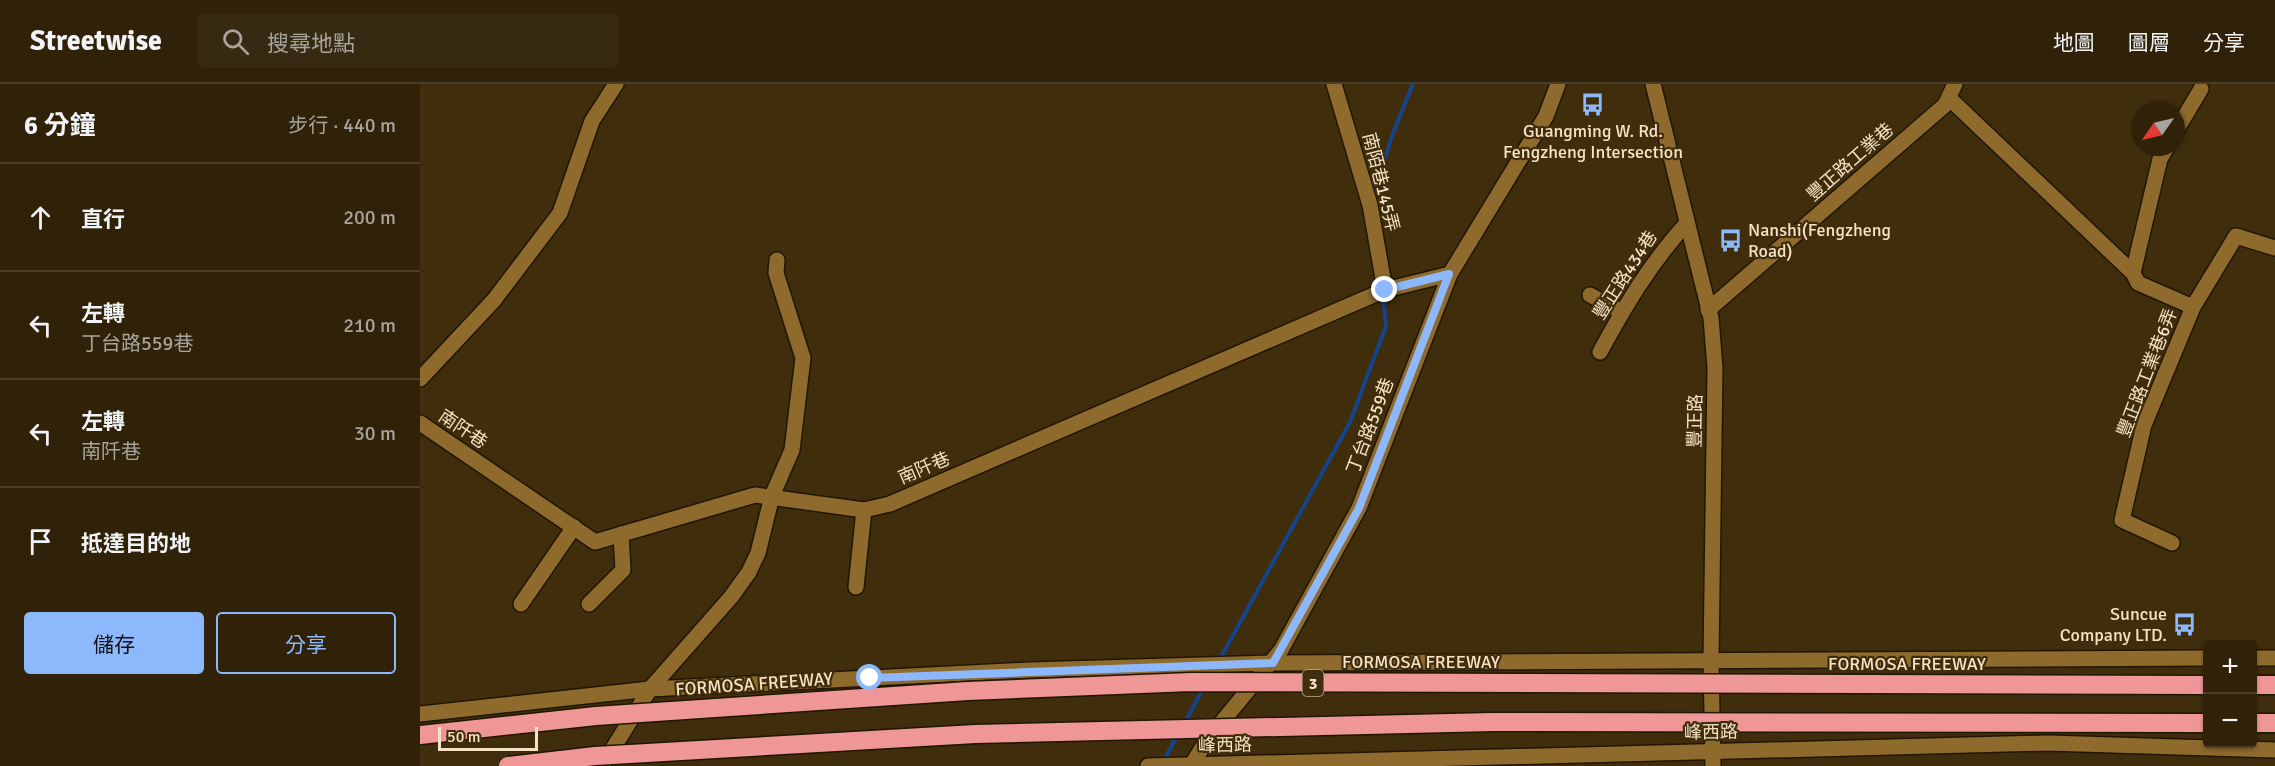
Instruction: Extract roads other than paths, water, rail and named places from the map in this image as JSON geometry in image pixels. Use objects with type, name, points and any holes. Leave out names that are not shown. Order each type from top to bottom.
[{"type":"highway","name":"FORMOSA FREEWAY","points":[[420,735],[607,715],[968,691],[1191,682],[2203,685]]},
{"type":"highway","points":[[2257,685],[2275,685]]},
{"type":"highway","points":[[508,766],[606,755],[975,734],[1504,722],[2203,723]]},
{"type":"highway","points":[[2257,723],[2275,723]]},
{"type":"street","points":[[420,379],[494,300],[561,213],[591,121],[616,84]]},
{"type":"street","name":"南陌巷145弄","points":[[1334,84],[1370,205],[1385,290]]},
{"type":"street","name":"丁台路559巷","points":[[1191,766],[1207,740],[1273,663],[1359,508],[1449,274],[1546,116],[1558,84]]},
{"type":"street","name":"豐正路","points":[[1653,84],[1708,310],[1715,368],[1711,660],[1713,759]]},
{"type":"street","points":[[2185,116],[2201,89]]},
{"type":"street","points":[[1952,91],[2133,273],[2138,283],[2193,307]]},
{"type":"street","name":"豐正路工業巷","points":[[1708,310],[1945,105],[1952,91]]},
{"type":"street","points":[[2133,273],[2162,156]]},
{"type":"street","name":"豐正路434巷","points":[[1600,352],[1622,312],[1661,251],[1687,223]]},
{"type":"street","name":"豐正路工業巷6弄","points":[[2172,543],[2122,520],[2144,425],[2193,307],[2236,236],[2275,248]]},
{"type":"street","points":[[602,766],[650,689],[731,597],[749,572],[758,553],[772,496],[792,450],[803,358],[776,273],[777,260]]},
{"type":"street","name":"南阡巷","points":[[420,423],[595,542],[755,495],[864,510],[890,504],[1385,290],[1449,274]]},
{"type":"street","points":[[1590,295],[1622,312]]},
{"type":"street","points":[[856,587],[864,510]]},
{"type":"street","points":[[521,604],[574,527]]},
{"type":"street","points":[[589,604],[622,570],[621,534]]},
{"type":"street","points":[[420,714],[650,689],[1019,670],[1273,663],[2203,657]]},
{"type":"street","points":[[2257,657],[2275,657]]},
{"type":"street","name":"峰西路","points":[[1148,766],[1713,759],[2048,743],[2275,750]]},
{"type":"waterway","points":[[1374,193],[1393,133],[1413,84]]},
{"type":"waterway","points":[[1220,659],[1350,422],[1386,326],[1383,296]]},
{"type":"waterway","points":[[1185,722],[1204,687]]},
{"type":"waterway","points":[[1163,762],[1178,734]]},
{"type":"place","name":"Guangming W. Rd. Fengzheng Intersection","points":[[1593,105]]},
{"type":"place","name":"Nanshi(Fengzheng Road)","points":[[1730,240]]},
{"type":"place","name":"Suncue Company LTD.","points":[[2185,624]]}]
